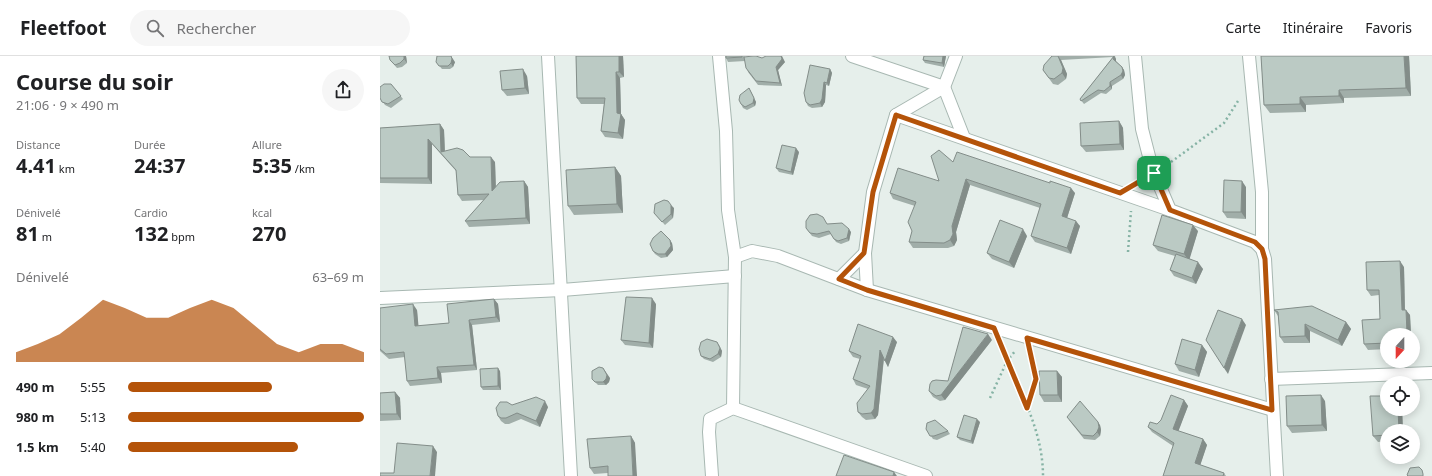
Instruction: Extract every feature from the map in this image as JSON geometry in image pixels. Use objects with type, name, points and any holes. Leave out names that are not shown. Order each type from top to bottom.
[{"type":"street","points":[[548,56],[572,476]]},
{"type":"street","points":[[720,56],[726,131],[728,210],[735,257],[733,408]]},
{"type":"street","points":[[852,56],[944,87],[964,138]]},
{"type":"street","points":[[867,290],[864,253],[873,192],[896,115],[944,87],[956,56]]},
{"type":"street","points":[[1135,56],[1142,129],[1154,173],[1170,210]]},
{"type":"street","points":[[1249,56],[1250,81],[1262,192],[1262,249],[1265,259],[1272,410],[1277,476]]},
{"type":"street","points":[[896,115],[1132,196],[1255,242],[1262,249]]},
{"type":"street","points":[[735,257],[752,251],[778,256],[867,290],[1272,410]]},
{"type":"street","points":[[839,279],[864,253]]},
{"type":"street","points":[[380,298],[562,290],[735,276]]},
{"type":"street","points":[[1271,379],[1432,373]]},
{"type":"street","points":[[712,476],[709,432],[710,419],[733,408],[926,476]]},
{"type":"path","points":[[1154,173],[1184,154],[1224,123],[1250,81]]},
{"type":"path","points":[[1128,252],[1132,196]]},
{"type":"path","points":[[994,328],[1037,433],[1043,462],[1043,476]]},
{"type":"path","points":[[990,398],[1007,360],[1027,338]]},
{"type":"path","points":[[1027,338],[1036,379],[1027,408]]},
{"type":"building","points":[[389,56],[404,56],[404,59],[395,65],[390,60]]},
{"type":"building","points":[[437,56],[451,56],[451,63],[448,66],[439,66],[436,62]]},
{"type":"building","points":[[576,56],[619,56],[619,72],[616,72],[617,113],[621,114],[618,133],[601,131],[605,98],[577,98]]},
{"type":"building","points":[[726,56],[742,56],[742,57],[726,58]]},
{"type":"building","points":[[756,56],[762,58],[766,56],[781,56],[782,59],[776,67],[780,83],[756,81],[746,68],[744,57]]},
{"type":"building","points":[[924,56],[943,56],[942,63],[923,60]]},
{"type":"building","points":[[1052,56],[1058,56],[1063,68],[1062,73],[1054,79],[1049,78],[1043,70],[1044,65]]},
{"type":"building","points":[[1114,56],[1113,59],[1122,67],[1123,71],[1121,75],[1110,82],[1110,86],[1104,91],[1098,90],[1081,101],[1080,99]]},
{"type":"building","points":[[1261,56],[1404,56],[1406,88],[1339,90],[1339,96],[1300,97],[1300,104],[1264,105]]},
{"type":"building","points":[[810,65],[830,69],[827,83],[824,82],[822,99],[820,103],[810,105],[806,102],[804,93]]},
{"type":"building","points":[[523,69],[525,88],[502,90],[500,71]]},
{"type":"building","points":[[384,84],[391,84],[401,96],[388,104],[382,102],[380,98],[380,87]]},
{"type":"building","points":[[749,88],[754,98],[753,103],[745,107],[739,100],[740,95]]},
{"type":"building","points":[[1119,121],[1120,144],[1081,146],[1080,123]]},
{"type":"building","points":[[440,124],[441,152],[457,148],[463,150],[470,157],[491,157],[492,191],[500,182],[524,181],[526,218],[465,221],[489,194],[458,195],[456,170],[428,139],[428,178],[380,178],[380,128]]},
{"type":"building","points":[[782,145],[796,148],[791,172],[776,168]]},
{"type":"building","points":[[939,150],[953,162],[957,152],[1050,183],[1050,181],[1071,188],[1062,216],[1076,221],[1067,248],[1031,236],[1041,204],[966,179],[952,226],[953,234],[950,240],[944,243],[909,242],[912,231],[908,222],[916,202],[890,193],[898,168],[939,181],[931,156]]},
{"type":"building","points":[[615,167],[617,204],[568,206],[566,170]]},
{"type":"building","points":[[1224,180],[1242,181],[1241,212],[1223,212]]},
{"type":"building","points":[[664,200],[668,201],[671,205],[671,214],[662,222],[654,213],[655,204]]},
{"type":"building","points":[[817,214],[823,217],[827,224],[842,223],[849,229],[847,238],[838,241],[834,239],[829,231],[817,234],[810,233],[806,228],[806,221],[810,215]]},
{"type":"building","points":[[1162,215],[1193,225],[1184,254],[1153,245]]},
{"type":"building","points":[[1000,220],[1023,229],[1009,262],[987,253]]},
{"type":"building","points":[[661,231],[670,240],[671,246],[665,254],[658,254],[653,251],[650,244],[653,238]]},
{"type":"building","points":[[1176,254],[1198,262],[1192,278],[1170,270]]},
{"type":"building","points":[[1400,261],[1402,310],[1406,310],[1407,328],[1380,328],[1380,343],[1364,344],[1362,320],[1380,319],[1379,290],[1367,290],[1366,262]]},
{"type":"building","points":[[626,297],[652,298],[649,343],[621,340]]},
{"type":"building","points":[[494,299],[496,317],[469,320],[474,365],[437,367],[438,378],[407,381],[404,352],[386,354],[380,349],[380,308],[413,304],[415,326],[449,323],[447,304]]},
{"type":"building","points":[[1312,306],[1346,322],[1338,340],[1305,324],[1305,336],[1280,337],[1278,312],[1274,310]]},
{"type":"building","points":[[1218,310],[1242,319],[1224,368],[1206,340]]},
{"type":"building","points":[[858,324],[893,337],[885,361],[880,350],[874,409],[871,413],[862,414],[858,412],[857,403],[870,386],[853,379],[861,356],[849,351]]},
{"type":"building","points":[[963,327],[988,334],[941,395],[936,396],[929,391],[930,384],[932,381],[936,380],[948,381]]},
{"type":"building","points":[[707,339],[717,342],[720,348],[718,354],[710,359],[701,356],[699,349],[701,342]]},
{"type":"building","points":[[1182,339],[1202,345],[1195,370],[1175,364]]},
{"type":"building","points":[[599,367],[603,368],[607,375],[606,379],[603,382],[595,382],[592,379],[592,371]]},
{"type":"building","points":[[498,368],[498,386],[481,387],[480,369]]},
{"type":"building","points":[[1039,371],[1057,371],[1058,395],[1040,395]]},
{"type":"building","points":[[395,392],[397,414],[380,414],[380,393]]},
{"type":"building","points":[[1171,395],[1184,400],[1173,429],[1203,439],[1195,463],[1224,473],[1223,476],[1163,476],[1174,443],[1148,427],[1150,422],[1157,424],[1161,420]]},
{"type":"building","points":[[1321,395],[1322,425],[1287,426],[1286,396]]},
{"type":"building","points":[[1370,396],[1380,396],[1380,416],[1398,416],[1399,424],[1380,424],[1380,436],[1373,436]]},
{"type":"building","points":[[536,397],[545,401],[536,421],[517,413],[506,418],[501,418],[498,416],[496,408],[500,402],[507,402],[512,405]]},
{"type":"building","points":[[1080,401],[1098,422],[1099,427],[1093,436],[1082,435],[1067,417]]},
{"type":"building","points":[[964,415],[977,419],[971,441],[957,437]]},
{"type":"building","points":[[935,420],[948,431],[930,436],[926,429],[927,423]]},
{"type":"building","points":[[631,436],[633,476],[608,476],[608,466],[590,468],[587,439]]},
{"type":"building","points":[[397,443],[433,446],[430,476],[380,476],[380,473],[394,473]]},
{"type":"building","points":[[844,455],[894,472],[893,476],[836,476]]},
{"type":"building","points":[[1419,467],[1422,470],[1423,476],[1407,475],[1410,468]]},
{"type":"route","points":[[896,115],[1120,193],[1154,173],[1170,210],[1255,242],[1262,249],[1265,259],[1272,410],[1027,338],[1036,379],[1027,408],[994,328],[867,290],[839,279],[864,253],[873,192],[896,115]]}]
